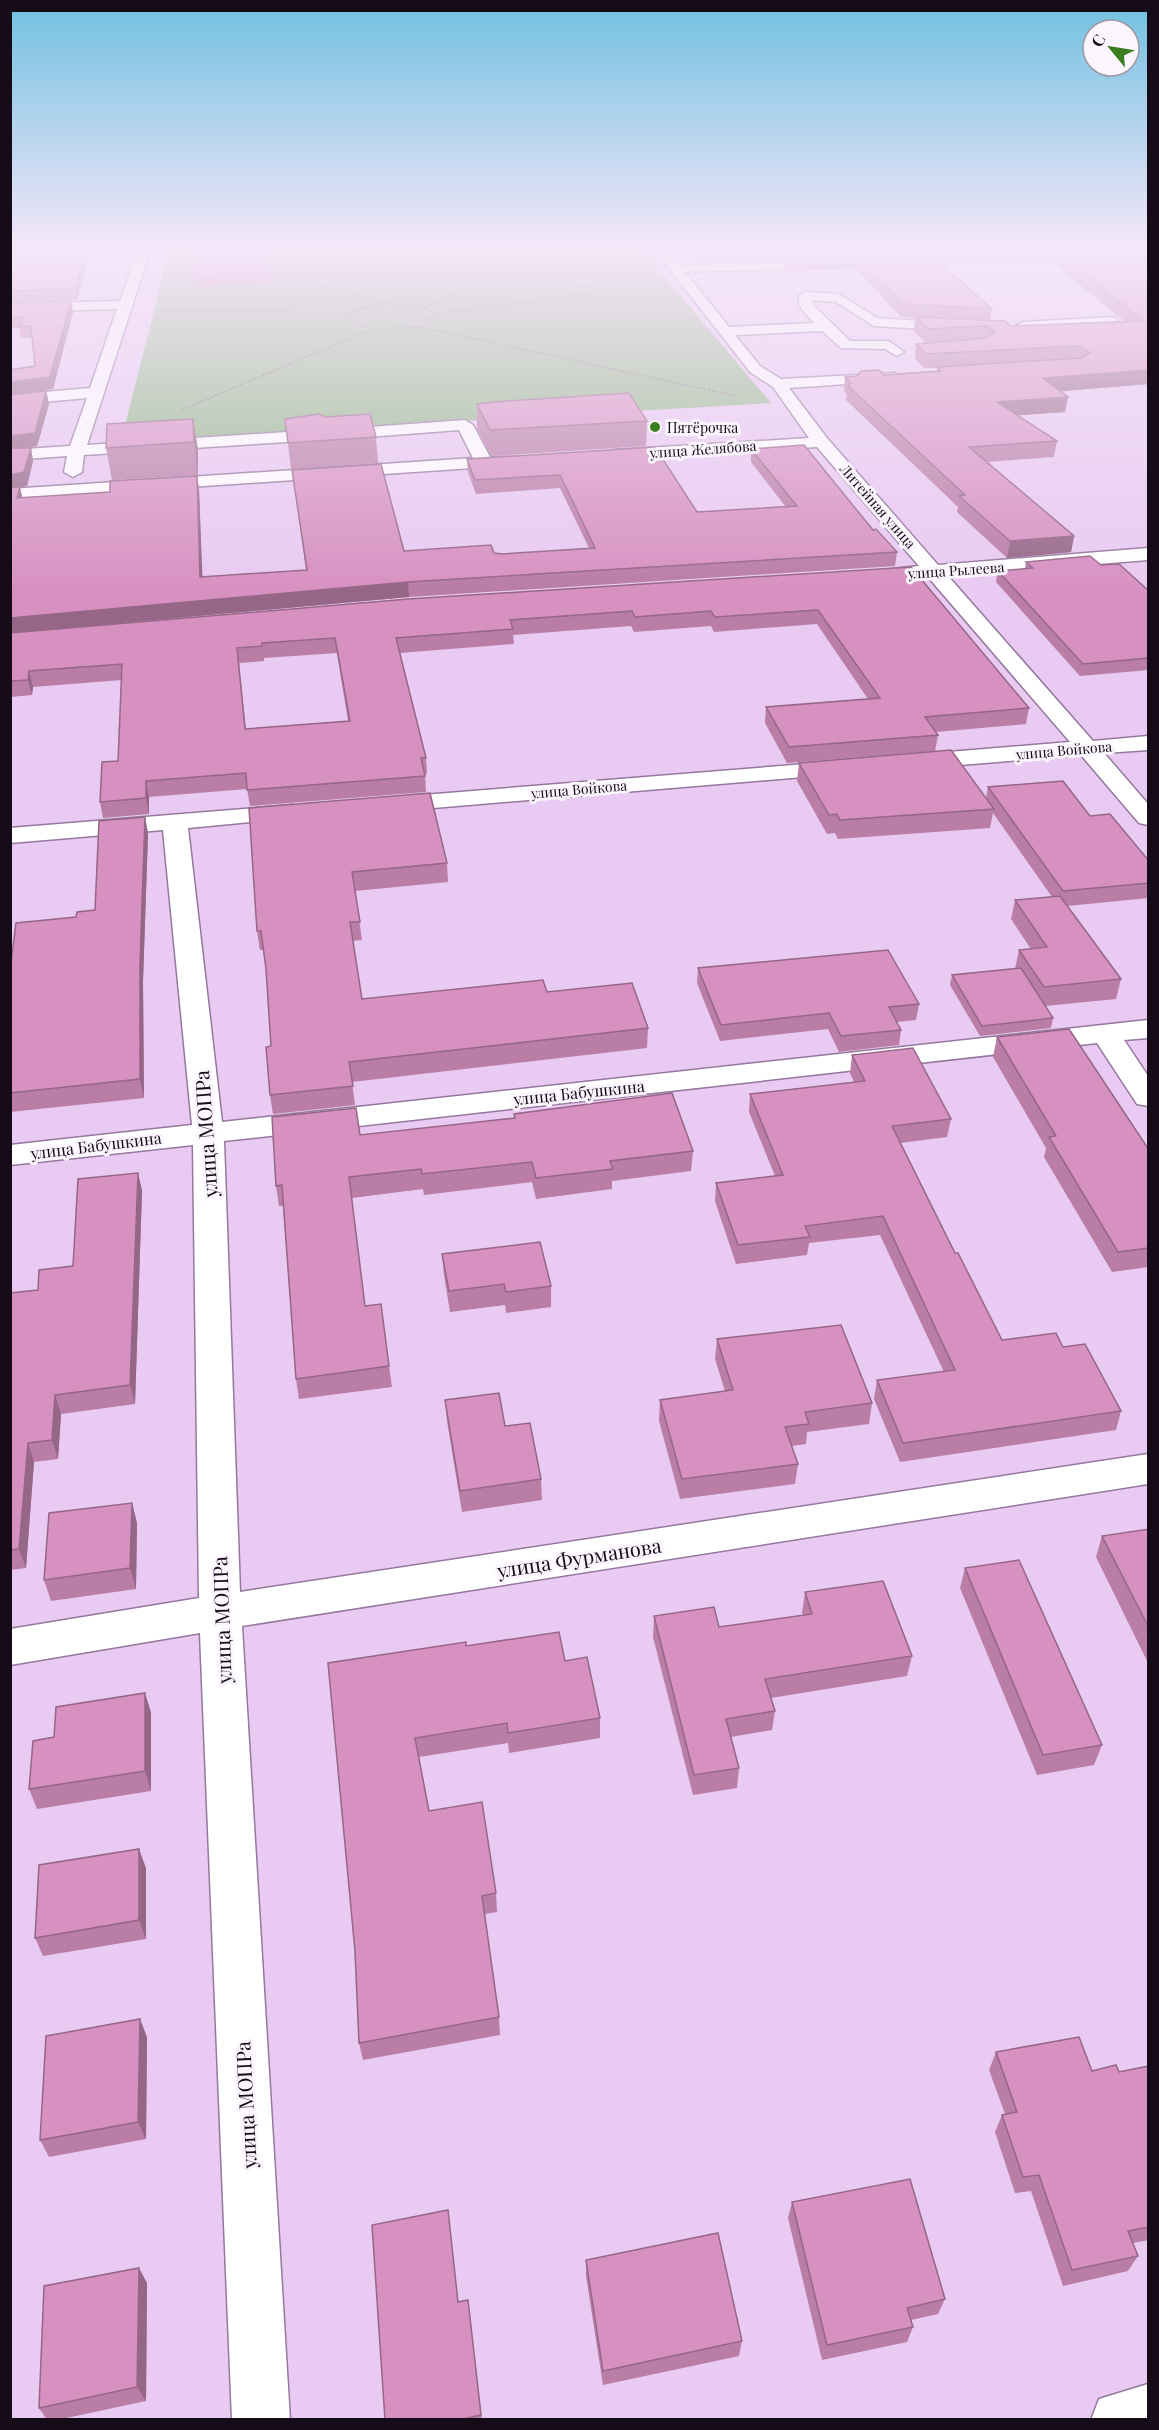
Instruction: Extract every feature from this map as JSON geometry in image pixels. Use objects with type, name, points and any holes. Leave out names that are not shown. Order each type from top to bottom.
[{"type":"street","points":[[70,489],[76,452],[106,361]]},
{"type":"street","name":"Литейная улица","points":[[749,361],[755,369],[783,390],[821,442],[1149,818]]},
{"type":"street","points":[[783,390],[905,371],[904,361]]},
{"type":"street","points":[[10,400],[96,392]]},
{"type":"street","points":[[327,435],[465,425],[484,463]]},
{"type":"street","points":[[10,454],[110,450],[287,437]]},
{"type":"street","name":"улица Желябова","points":[[600,456],[821,442]]},
{"type":"street","points":[[10,494],[531,460]]},
{"type":"street","name":"улица Рылеева","points":[[854,577],[1149,554]]},
{"type":"street","name":"улица Войкова","points":[[887,764],[1149,742]]},
{"type":"street","name":"улица Войкова","points":[[365,806],[863,766]]},
{"type":"street","points":[[10,836],[317,810]]},
{"type":"street","name":"улица МОПРа","points":[[175,822],[208,1133],[219,1612],[261,2420]]},
{"type":"street","name":"улица Бабушкина","points":[[10,1155],[1149,1029]]},
{"type":"street","points":[[1105,1034],[1149,1097]]},
{"type":"street","name":"улица Фурманова","points":[[10,1647],[219,1612],[1149,1469]]},
{"type":"street","points":[[1120,2420],[1149,2413]]},
{"type":"path","points":[[110,450],[153,422],[296,361]]},
{"type":"path","points":[[576,361],[741,398],[783,390]]},
{"type":"green space","points":[[141,361],[736,361],[771,403],[121,441]]},
{"type":"building","points":[[35,361],[54,361],[50,377],[10,382],[10,370],[35,366]]},
{"type":"building","points":[[1027,361],[1149,361],[1149,370],[1043,378],[1068,397],[997,402],[1057,441],[969,447],[1074,536],[1010,541],[959,496],[965,495],[848,386],[851,383],[845,377],[857,376],[861,371],[879,370],[884,375],[941,371],[937,367]]},
{"type":"building","points":[[46,391],[35,433],[10,436],[10,395]]},
{"type":"building","points":[[629,393],[647,421],[490,430],[477,404],[494,402]]},
{"type":"building","points":[[319,414],[325,417],[370,414],[376,437],[288,443],[285,419]]},
{"type":"building","points":[[193,419],[194,442],[106,448],[107,424]]},
{"type":"building","points":[[804,445],[873,530],[876,529],[897,552],[408,582],[10,618],[10,487],[20,487],[17,498],[110,492],[110,481],[197,476],[200,577],[307,570],[292,470],[381,464],[404,551],[491,545],[494,553],[502,554],[595,548],[560,475],[475,480],[467,459],[655,447],[697,512],[797,506],[751,449]]},
{"type":"building","points":[[10,448],[31,448],[24,472],[10,475]]},
{"type":"building","points":[[1090,556],[1101,565],[1119,564],[1149,591],[1149,658],[1083,664],[998,571],[1033,568],[1026,562]]},
{"type":"building","points":[[911,567],[1029,708],[925,717],[938,735],[789,747],[766,707],[880,698],[818,610],[715,617],[711,611],[635,617],[632,611],[510,620],[513,629],[396,638],[426,758],[421,758],[425,776],[247,790],[246,773],[146,781],[146,798],[100,802],[102,762],[118,761],[122,664],[29,671],[28,680],[10,681],[10,633],[408,599]],"holes":[[[335,638],[350,721],[245,729],[237,648],[262,646],[262,643]]]},
{"type":"building","points":[[951,750],[994,809],[840,820],[837,814],[829,815],[799,763]]},
{"type":"building","points":[[1063,781],[1090,816],[1110,814],[1149,861],[1149,883],[1063,891],[988,787]]},
{"type":"building","points":[[430,793],[447,863],[352,872],[360,922],[350,922],[362,999],[543,980],[547,992],[632,983],[648,1028],[349,1062],[353,1086],[270,1095],[266,1047],[271,1046],[266,969],[261,931],[257,931],[249,808]]},
{"type":"building","points":[[145,817],[140,963],[140,1079],[10,1093],[10,971],[16,923],[76,917],[77,912],[95,910],[99,821]]},
{"type":"building","points":[[1060,896],[1121,979],[1044,987],[1019,950],[1047,947],[1015,900]]},
{"type":"building","points":[[888,950],[919,1004],[889,1007],[901,1030],[841,1036],[829,1013],[721,1025],[698,968]]},
{"type":"building","points":[[1021,968],[1053,1018],[982,1026],[952,975]]},
{"type":"building","points":[[1069,1029],[1149,1150],[1149,1248],[1118,1252],[1049,1137],[1056,1136],[997,1037]]},
{"type":"building","points":[[913,1048],[951,1119],[892,1126],[955,1253],[958,1253],[1002,1340],[1056,1333],[1063,1347],[1085,1344],[1121,1411],[903,1443],[877,1380],[955,1370],[883,1216],[805,1226],[810,1237],[738,1245],[716,1183],[783,1175],[750,1094],[865,1081],[852,1055]]},
{"type":"building","points":[[672,1093],[693,1151],[610,1161],[613,1169],[536,1178],[532,1162],[422,1174],[421,1169],[349,1177],[365,1306],[381,1304],[389,1366],[296,1379],[282,1185],[276,1186],[272,1117],[356,1108],[360,1135],[515,1118],[514,1114]]},
{"type":"building","points":[[138,1173],[130,1385],[55,1395],[52,1440],[28,1443],[19,1549],[10,1550],[10,1293],[38,1290],[39,1270],[73,1266],[78,1179]]},
{"type":"building","points":[[540,1242],[551,1286],[506,1292],[504,1284],[449,1291],[442,1254]]},
{"type":"building","points":[[841,1325],[872,1403],[805,1412],[809,1424],[785,1427],[798,1464],[682,1479],[660,1400],[733,1390],[717,1339]]},
{"type":"building","points":[[499,1393],[505,1426],[530,1423],[541,1479],[460,1491],[445,1400]]},
{"type":"building","points":[[132,1503],[130,1568],[44,1580],[49,1513]]},
{"type":"building","points":[[1149,1529],[1149,1628],[1102,1536]]},
{"type":"building","points":[[1019,1560],[1102,1745],[1043,1755],[965,1568]]},
{"type":"building","points":[[883,1581],[912,1656],[765,1679],[775,1711],[726,1719],[739,1768],[694,1775],[654,1616],[714,1607],[719,1627],[812,1614],[805,1592]]},
{"type":"building","points":[[559,1632],[565,1661],[587,1657],[600,1718],[508,1733],[507,1723],[415,1738],[429,1811],[482,1802],[496,1893],[482,1896],[499,2017],[359,2043],[355,1951],[328,1663],[466,1642],[466,1646]]},
{"type":"building","points":[[145,1693],[145,1771],[29,1789],[33,1741],[54,1737],[56,1707]]},
{"type":"building","points":[[139,1849],[139,1920],[35,1938],[39,1865]]},
{"type":"building","points":[[140,2019],[138,2122],[40,2140],[46,2036]]},
{"type":"building","points":[[1079,2037],[1092,2071],[1116,2065],[1119,2072],[1149,2066],[1149,2227],[1128,2231],[1138,2256],[1072,2270],[1039,2175],[1023,2177],[1002,2115],[1017,2112],[996,2052]]},
{"type":"building","points":[[910,2179],[945,2299],[907,2308],[913,2327],[827,2345],[792,2202]]},
{"type":"building","points":[[448,2210],[458,2302],[468,2300],[481,2415],[458,2420],[385,2420],[372,2225]]},
{"type":"building","points":[[718,2233],[742,2341],[603,2371],[586,2260]]},
{"type":"building","points":[[139,2268],[137,2387],[39,2408],[44,2286]]},
{"type":"place","name":"Пятёрочка","points":[[655,427]]}]
